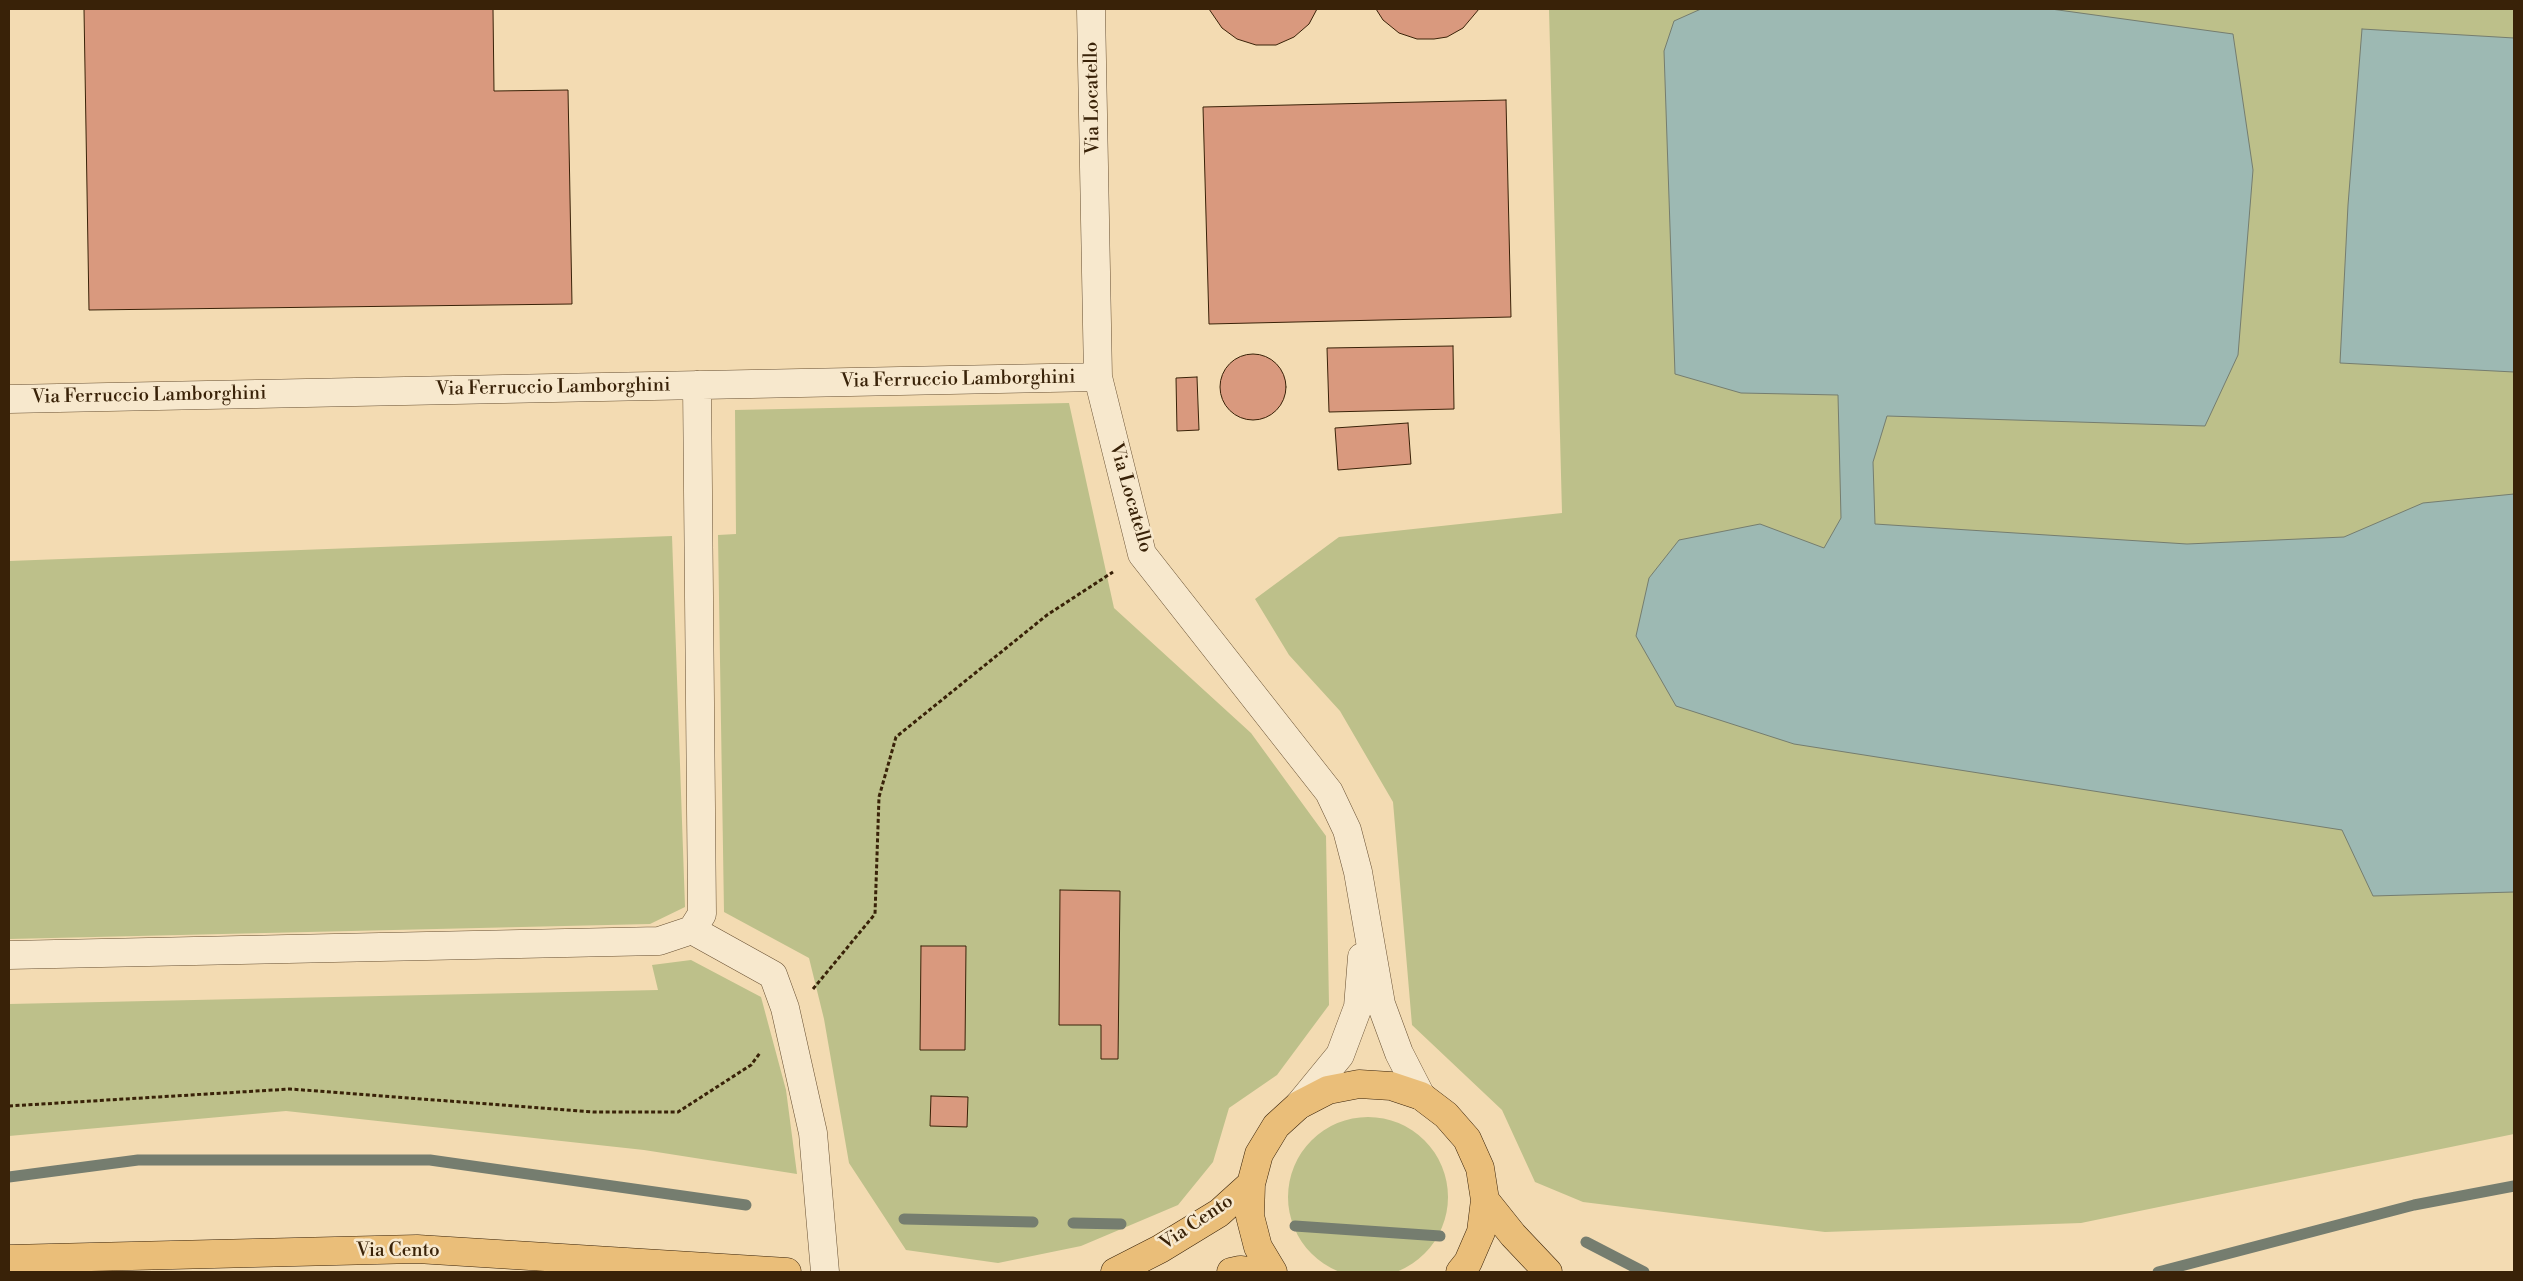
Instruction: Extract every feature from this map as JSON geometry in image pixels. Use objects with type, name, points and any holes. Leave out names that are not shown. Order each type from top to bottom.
[{"type":"main road","name":"Via Cento","points":[[1273,1272],[1258,1247],[1250,1216],[1251,1184],[1259,1154],[1276,1126],[1299,1105],[1328,1090],[1359,1084],[1390,1086],[1421,1096],[1446,1115],[1467,1139],[1480,1168],[1485,1200],[1481,1232],[1468,1262],[1460,1272]]},
{"type":"main road","name":"Via Cento","points":[[1115,1272],[1160,1249],[1219,1213],[1251,1184]]},
{"type":"main road","name":"Via Cento","points":[[1485,1200],[1513,1235],[1548,1272]]},
{"type":"main road","name":"Via Cento","points":[[9,1259],[417,1249],[787,1272]]},
{"type":"main road","points":[[1231,1272],[1240,1270],[1258,1272]]},
{"type":"street","name":"Via Locatello","points":[[1091,9],[1098,377],[1142,554],[1329,792],[1348,830],[1358,872],[1364,921],[1380,1004],[1399,1053],[1421,1096]]},
{"type":"street","name":"Via Ferruccio Lamborghini","points":[[9,399],[1098,377]]},
{"type":"street","points":[[9,954],[659,941],[692,930],[702,914],[698,385]]},
{"type":"street","name":"Via Locatello","points":[[1299,1105],[1340,1055],[1358,1007],[1364,921]]},
{"type":"street","points":[[692,930],[773,974],[785,1008],[813,1133],[825,1272]]},
{"type":"green space","points":[[1549,9],[2514,9],[2514,1134],[2081,1223],[1825,1232],[1583,1202],[1535,1182],[1502,1110],[1412,1025],[1393,802],[1340,711],[1289,655],[1255,599],[1339,537],[1562,513]]},
{"type":"green space","points":[[1069,403],[1114,608],[1251,733],[1326,836],[1329,1005],[1277,1075],[1229,1108],[1213,1162],[1178,1205],[1081,1246],[998,1263],[906,1250],[849,1163],[824,1019],[809,958],[724,912],[718,535],[736,534],[735,410]]},
{"type":"green space","points":[[672,536],[685,907],[650,924],[9,939],[9,561]]},
{"type":"green space","points":[[691,960],[761,997],[786,1090],[797,1174],[644,1150],[286,1111],[9,1136],[9,1004],[658,990],[652,965]]},
{"type":"green space","points":[[1360,1117],[1376,1117],[1406,1126],[1425,1140],[1442,1166],[1448,1189],[1448,1205],[1442,1228],[1425,1254],[1406,1268],[1391,1274],[1376,1277],[1360,1277],[1330,1268],[1306,1248],[1297,1235],[1291,1220],[1288,1205],[1288,1189],[1297,1159],[1317,1135],[1330,1126],[1345,1120]]},
{"type":"water","points":[[1701,9],[2051,9],[2233,34],[2253,170],[2238,355],[2205,426],[1887,416],[1873,462],[1875,524],[2187,544],[2344,537],[2423,503],[2514,494],[2514,892],[2373,896],[2342,830],[1794,744],[1676,706],[1636,636],[1649,578],[1679,540],[1760,524],[1824,548],[1841,518],[1838,395],[1741,393],[1675,374],[1664,51],[1674,21]]},
{"type":"water","points":[[2362,29],[2514,38],[2514,372],[2340,363],[2348,205]]},
{"type":"building","points":[[84,9],[493,9],[494,91],[568,90],[572,304],[89,310]]},
{"type":"building","points":[[1209,9],[1317,9],[1309,24],[1294,37],[1276,45],[1256,45],[1237,39],[1222,28]]},
{"type":"building","points":[[1376,9],[1479,9],[1463,28],[1447,37],[1417,39],[1399,33],[1383,20]]},
{"type":"building","points":[[1506,100],[1511,317],[1209,324],[1203,107]]},
{"type":"building","points":[[1453,346],[1454,409],[1329,412],[1327,348]]},
{"type":"building","points":[[1253,354],[1266,357],[1276,364],[1283,374],[1286,387],[1283,400],[1276,410],[1266,417],[1253,420],[1240,417],[1230,410],[1223,400],[1220,387],[1223,374],[1230,364],[1240,357]]},
{"type":"building","points":[[1197,377],[1199,430],[1177,431],[1176,378]]},
{"type":"building","points":[[1408,423],[1411,464],[1338,470],[1335,428]]},
{"type":"building","points":[[1060,890],[1120,891],[1118,1059],[1101,1059],[1101,1025],[1059,1025]]},
{"type":"building","points":[[921,946],[966,946],[965,1050],[920,1050]]},
{"type":"building","points":[[931,1096],[968,1097],[967,1127],[930,1126]]},
{"type":"waterway","points":[[9,1177],[138,1160],[430,1160],[746,1205]]},
{"type":"waterway","points":[[2158,1272],[2414,1205],[2514,1186]]},
{"type":"waterway","points":[[904,1219],[1033,1222]]},
{"type":"waterway","points":[[1073,1223],[1121,1224]]},
{"type":"waterway","points":[[1295,1226],[1440,1236]]},
{"type":"waterway","points":[[1586,1242],[1644,1272]]}]
